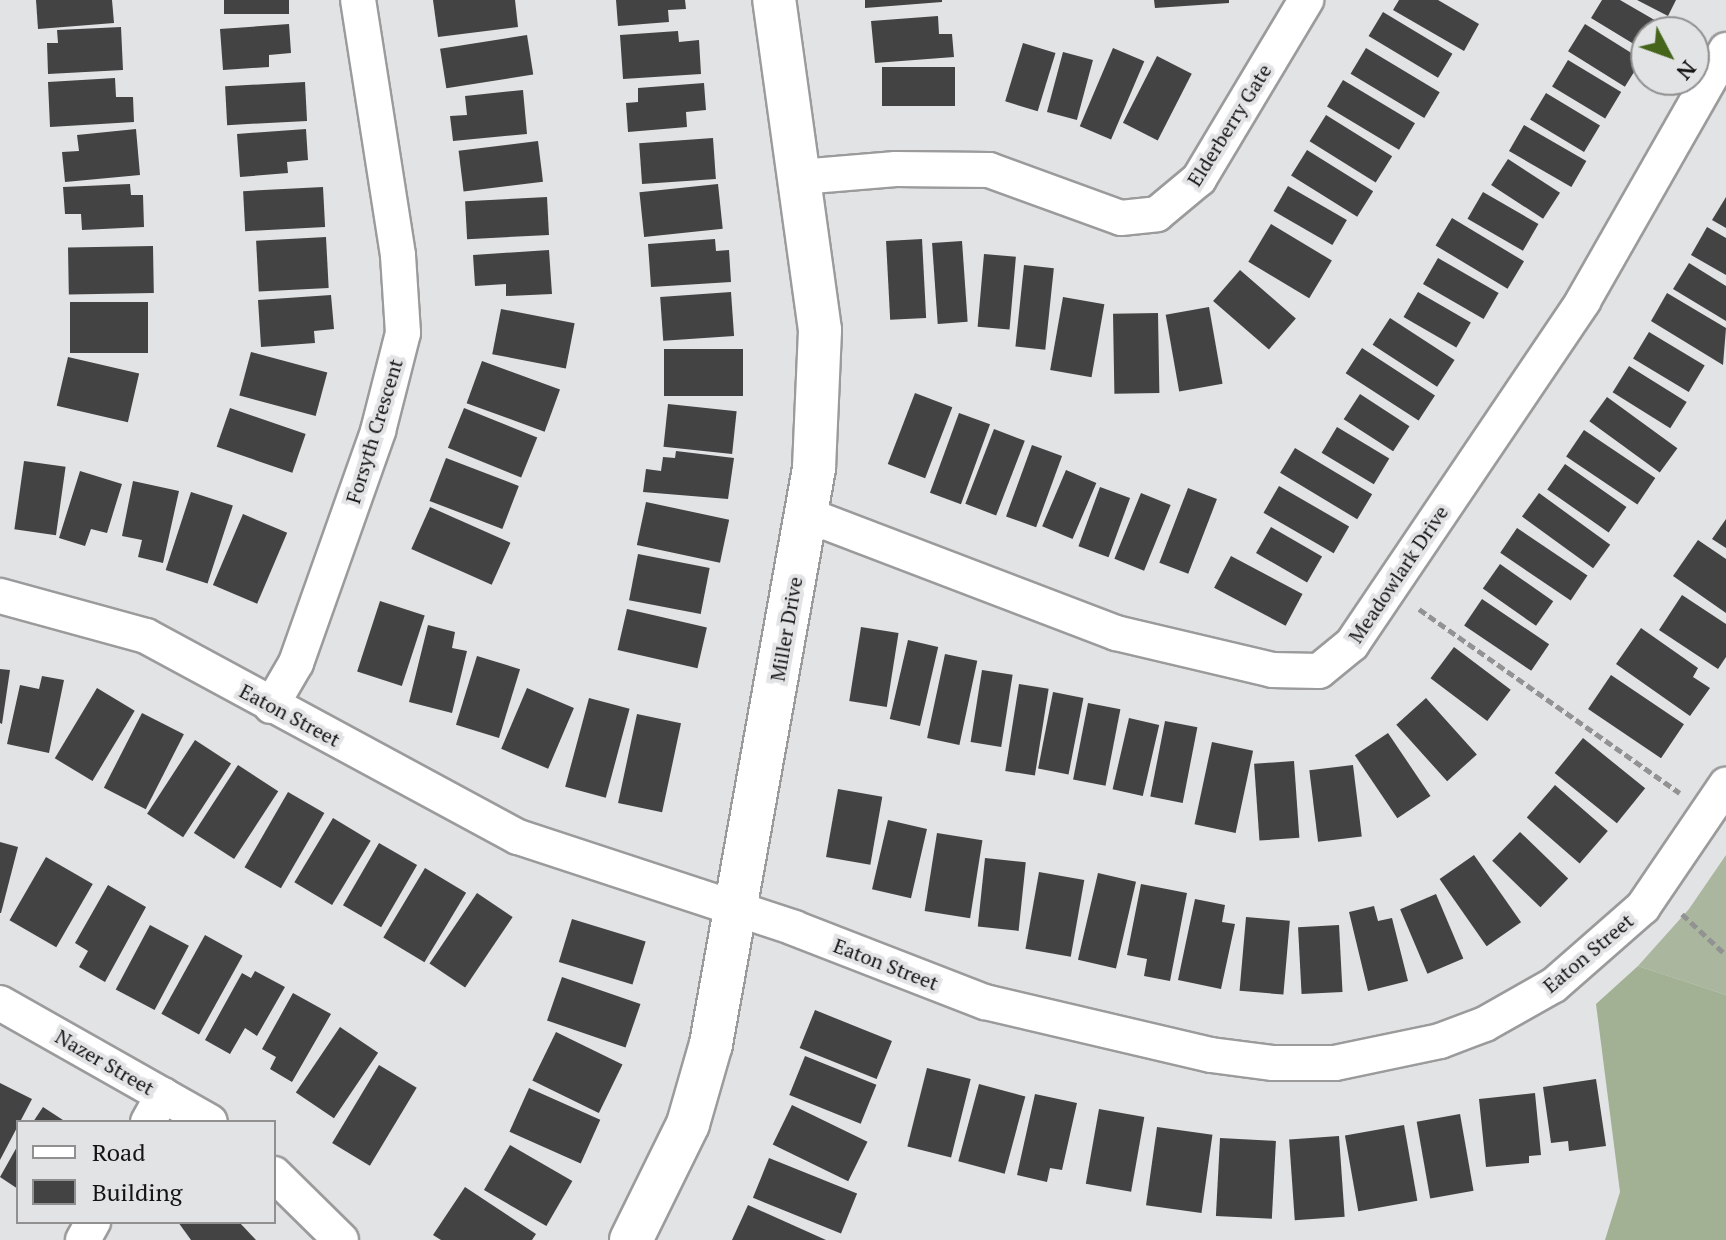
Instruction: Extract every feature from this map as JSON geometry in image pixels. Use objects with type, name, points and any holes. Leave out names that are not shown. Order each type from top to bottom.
[{"type":"street","name":"Forsyth Crescent","points":[[271,706],[306,634],[378,431],[403,333],[396,241],[358,0]]},
{"type":"street","name":"Miller Drive","points":[[631,1240],[670,1168],[697,1098],[738,909],[807,515],[821,363],[800,177],[774,0]]},
{"type":"street","name":"Elderberry Gate","points":[[800,177],[896,169],[989,170],[1121,218],[1157,214],[1199,179],[1306,0]]},
{"type":"street","name":"Meadowlark Drive","points":[[807,515],[1116,633],[1272,670],[1319,671],[1352,644],[1583,301],[1726,50]]},
{"type":"street","name":"Eaton Street","points":[[0,596],[146,636],[518,837],[738,909],[985,1002],[1211,1055],[1273,1063],[1335,1063],[1440,1041],[1485,1024],[1554,985],[1643,907],[1726,785]]},
{"type":"street","name":"Nazer Street","points":[[0,1003],[156,1109],[202,1120]]},
{"type":"street","points":[[276,1176],[341,1240]]},
{"type":"path","points":[[1419,609],[1680,793]]},
{"type":"path","points":[[1682,914],[1726,955]]},
{"type":"green space","points":[[1726,855],[1726,995],[1638,966],[1689,909]]},
{"type":"green space","points":[[1638,966],[1726,995],[1726,1240],[1605,1240],[1620,1192],[1596,1004]]},
{"type":"building","points":[[36,0],[112,0],[114,23],[38,29]]},
{"type":"building","points":[[224,0],[289,0],[289,14],[224,14]]},
{"type":"building","points":[[433,0],[515,0],[518,27],[438,37]]},
{"type":"building","points":[[616,0],[685,0],[686,9],[668,10],[669,22],[618,26]]},
{"type":"building","points":[[865,0],[942,0],[942,2],[865,8]]},
{"type":"building","points":[[1154,0],[1229,0],[1229,3],[1155,8]]},
{"type":"building","points":[[1399,0],[1438,0],[1479,24],[1464,51],[1393,10]]},
{"type":"building","points":[[1602,0],[1620,0],[1648,16],[1630,16],[1630,42],[1591,18]]},
{"type":"building","points":[[1637,0],[1676,0],[1668,16]]},
{"type":"building","points":[[1383,12],[1452,54],[1438,78],[1369,36]]},
{"type":"building","points":[[938,16],[939,34],[952,34],[954,57],[875,63],[871,21]]},
{"type":"building","points":[[289,24],[291,53],[269,55],[269,67],[223,70],[220,29]]},
{"type":"building","points":[[1585,24],[1630,52],[1630,78],[1625,87],[1568,51]]},
{"type":"building","points":[[121,27],[123,70],[48,74],[47,43],[58,43],[57,30]]},
{"type":"building","points":[[678,31],[679,42],[699,40],[701,74],[623,79],[620,35]]},
{"type":"building","points":[[527,35],[533,75],[446,88],[440,49]]},
{"type":"building","points":[[1023,43],[1056,53],[1038,111],[1005,101]]},
{"type":"building","points":[[1113,48],[1144,61],[1111,140],[1080,126]]},
{"type":"building","points":[[1366,48],[1440,92],[1424,118],[1351,74]]},
{"type":"building","points":[[1063,52],[1093,60],[1077,120],[1047,112]]},
{"type":"building","points":[[1157,56],[1192,74],[1158,141],[1123,123]]},
{"type":"building","points":[[1568,60],[1621,92],[1605,119],[1552,87]]},
{"type":"building","points":[[882,67],[955,67],[955,106],[882,106]]},
{"type":"building","points":[[115,78],[116,97],[133,97],[134,122],[50,127],[48,82]]},
{"type":"building","points":[[1343,80],[1415,123],[1399,150],[1327,107]]},
{"type":"building","points":[[305,82],[307,121],[227,125],[225,86]]},
{"type":"building","points":[[704,83],[706,110],[686,112],[687,127],[628,132],[626,103],[638,102],[638,88]]},
{"type":"building","points":[[523,90],[527,134],[453,141],[450,116],[467,115],[465,96]]},
{"type":"building","points":[[1546,93],[1600,125],[1584,152],[1530,120]]},
{"type":"building","points":[[1326,115],[1392,156],[1376,183],[1310,141]]},
{"type":"building","points":[[1524,125],[1586,161],[1571,187],[1509,151]]},
{"type":"building","points":[[136,129],[140,175],[65,182],[62,152],[79,151],[77,135]]},
{"type":"building","points":[[306,129],[308,160],[287,162],[288,173],[240,177],[237,134]]},
{"type":"building","points":[[713,138],[716,179],[642,184],[639,143]]},
{"type":"building","points":[[538,141],[543,182],[464,191],[459,151]]},
{"type":"building","points":[[1307,150],[1373,191],[1357,217],[1291,175]]},
{"type":"building","points":[[1508,159],[1560,193],[1543,219],[1491,185]]},
{"type":"building","points":[[130,184],[131,195],[143,195],[144,227],[82,230],[81,214],[65,214],[63,187]]},
{"type":"building","points":[[718,184],[723,229],[644,237],[639,192]]},
{"type":"building","points":[[1288,186],[1347,220],[1332,245],[1274,211]]},
{"type":"building","points":[[323,187],[325,227],[245,231],[243,191]]},
{"type":"building","points":[[1483,192],[1538,224],[1523,251],[1468,219]]},
{"type":"building","points":[[547,197],[549,235],[467,239],[465,201]]},
{"type":"building","points":[[1726,197],[1726,228],[1712,220]]},
{"type":"building","points":[[1452,218],[1524,261],[1508,289],[1436,245]]},
{"type":"building","points":[[1271,224],[1332,261],[1309,298],[1248,262]]},
{"type":"building","points":[[1707,227],[1726,238],[1726,275],[1691,255]]},
{"type":"building","points":[[326,237],[329,288],[259,292],[256,241]]},
{"type":"building","points":[[715,239],[716,251],[729,250],[731,282],[651,287],[648,244]]},
{"type":"building","points":[[922,239],[926,318],[890,320],[886,241]]},
{"type":"building","points":[[962,241],[968,322],[938,324],[932,243]]},
{"type":"building","points":[[153,246],[154,293],[69,294],[68,247]]},
{"type":"building","points":[[549,250],[552,294],[506,296],[506,284],[475,286],[473,255]]},
{"type":"building","points":[[984,254],[1016,257],[1010,330],[978,327]]},
{"type":"building","points":[[1438,258],[1499,293],[1484,319],[1423,284]]},
{"type":"building","points":[[1689,263],[1726,286],[1726,321],[1673,289]]},
{"type":"building","points":[[1024,265],[1054,268],[1045,350],[1015,347]]},
{"type":"building","points":[[1240,270],[1296,319],[1269,349],[1213,301]]},
{"type":"building","points":[[731,292],[734,336],[663,341],[660,297]]},
{"type":"building","points":[[1418,292],[1471,322],[1456,348],[1404,317]]},
{"type":"building","points":[[1667,293],[1726,328],[1723,365],[1651,321]]},
{"type":"building","points":[[331,295],[334,329],[314,331],[315,343],[261,347],[258,300]]},
{"type":"building","points":[[1063,297],[1104,304],[1092,377],[1050,370]]},
{"type":"building","points":[[70,302],[148,302],[148,353],[70,353]]},
{"type":"building","points":[[1209,307],[1223,384],[1179,391],[1166,315]]},
{"type":"building","points":[[501,309],[575,323],[566,368],[492,354]]},
{"type":"building","points":[[1158,313],[1159,393],[1114,394],[1113,314]]},
{"type":"building","points":[[1390,318],[1455,360],[1437,387],[1373,345]]},
{"type":"building","points":[[1649,332],[1705,365],[1689,392],[1633,359]]},
{"type":"building","points":[[1362,348],[1435,395],[1419,421],[1346,373]]},
{"type":"building","points":[[664,349],[743,349],[743,396],[664,396]]},
{"type":"building","points":[[251,352],[327,372],[316,416],[239,395]]},
{"type":"building","points":[[68,357],[139,373],[128,422],[57,406]]},
{"type":"building","points":[[482,361],[560,389],[545,432],[467,403]]},
{"type":"building","points":[[1629,366],[1687,402],[1670,428],[1613,392]]},
{"type":"building","points":[[915,393],[952,407],[925,478],[888,464]]},
{"type":"building","points":[[1360,394],[1409,426],[1393,451],[1344,419]]},
{"type":"building","points":[[1607,397],[1677,448],[1660,472],[1589,421]]},
{"type":"building","points":[[668,404],[737,411],[732,454],[664,447]]},
{"type":"building","points":[[230,408],[306,434],[292,473],[217,447]]},
{"type":"building","points":[[464,408],[537,438],[521,477],[448,448]]},
{"type":"building","points":[[959,413],[990,424],[961,504],[930,493]]},
{"type":"building","points":[[1337,427],[1389,458],[1374,484],[1322,453]]},
{"type":"building","points":[[994,429],[1025,441],[996,516],[965,504]]},
{"type":"building","points":[[1584,430],[1655,478],[1637,505],[1566,457]]},
{"type":"building","points":[[1032,445],[1062,456],[1036,527],[1006,516]]},
{"type":"building","points":[[1295,448],[1372,494],[1357,519],[1280,473]]},
{"type":"building","points":[[676,451],[734,458],[728,499],[643,492],[646,469],[661,471],[663,457],[675,458]]},
{"type":"building","points":[[446,458],[519,486],[502,529],[430,501]]},
{"type":"building","points":[[24,461],[66,467],[56,535],[14,529]]},
{"type":"building","points":[[1565,464],[1626,507],[1609,532],[1547,489]]},
{"type":"building","points":[[1066,470],[1096,483],[1073,539],[1042,526]]},
{"type":"building","points":[[80,471],[122,484],[107,533],[91,529],[85,546],[59,538]]},
{"type":"building","points":[[133,481],[179,491],[163,563],[138,557],[142,540],[122,536]]},
{"type":"building","points":[[1279,486],[1349,526],[1334,553],[1264,513]]},
{"type":"building","points":[[1100,487],[1130,498],[1109,557],[1078,546]]},
{"type":"building","points":[[1188,488],[1217,499],[1188,574],[1159,563]]},
{"type":"building","points":[[191,492],[233,506],[208,584],[166,570]]},
{"type":"building","points":[[1141,493],[1171,505],[1144,571],[1114,559]]},
{"type":"building","points":[[1539,493],[1610,545],[1593,568],[1522,516]]},
{"type":"building","points":[[646,502],[729,520],[720,563],[637,545]]},
{"type":"building","points":[[430,507],[510,543],[492,585],[411,549]]},
{"type":"building","points":[[243,514],[287,533],[257,604],[213,585]]},
{"type":"building","points":[[1726,519],[1726,548],[1712,539]]},
{"type":"building","points":[[1271,527],[1322,556],[1307,582],[1256,553]]},
{"type":"building","points":[[1517,528],[1587,576],[1571,600],[1500,553]]},
{"type":"building","points":[[1698,540],[1726,559],[1726,613],[1673,576]]},
{"type":"building","points":[[638,554],[710,568],[701,614],[629,600]]},
{"type":"building","points":[[1231,556],[1303,594],[1286,626],[1214,588]]},
{"type":"building","points":[[1500,564],[1553,601],[1536,626],[1483,589]]},
{"type":"building","points":[[1682,595],[1726,624],[1726,657],[1718,669],[1659,630]]},
{"type":"building","points":[[1482,599],[1549,644],[1531,671],[1464,626]]},
{"type":"building","points":[[380,601],[425,616],[402,686],[357,671]]},
{"type":"building","points":[[627,609],[707,627],[697,668],[618,650]]},
{"type":"building","points":[[428,625],[455,632],[452,648],[467,651],[452,713],[409,702]]},
{"type":"building","points":[[861,627],[899,633],[887,707],[849,701]]},
{"type":"building","points":[[1641,628],[1698,668],[1693,677],[1710,688],[1690,716],[1616,664]]},
{"type":"building","points":[[908,640],[938,647],[920,726],[890,719]]},
{"type":"building","points":[[1454,647],[1511,690],[1487,721],[1431,678]]},
{"type":"building","points":[[945,654],[977,661],[959,745],[927,738]]},
{"type":"building","points":[[477,656],[520,669],[499,738],[456,725]]},
{"type":"building","points":[[0,669],[10,670],[2,724],[0,723]]},
{"type":"building","points":[[982,670],[1013,675],[1001,747],[971,742]]},
{"type":"building","points":[[1611,675],[1684,724],[1661,758],[1588,709]]},
{"type":"building","points":[[42,676],[64,680],[49,753],[7,744],[20,685],[39,689]]},
{"type":"building","points":[[1019,684],[1049,689],[1035,776],[1005,771]]},
{"type":"building","points":[[97,688],[135,711],[92,781],[55,758]]},
{"type":"building","points":[[527,688],[574,708],[548,769],[501,749]]},
{"type":"building","points":[[1053,692],[1083,698],[1069,774],[1038,769]]},
{"type":"building","points":[[589,698],[630,709],[606,798],[565,787]]},
{"type":"building","points":[[1426,698],[1477,754],[1447,781],[1396,725]]},
{"type":"building","points":[[1088,703],[1120,709],[1106,786],[1073,780]]},
{"type":"building","points":[[142,713],[184,734],[146,809],[104,788]]},
{"type":"building","points":[[637,714],[681,723],[662,812],[618,803]]},
{"type":"building","points":[[1129,718],[1159,725],[1143,796],[1113,789]]},
{"type":"building","points":[[1165,721],[1197,727],[1183,803],[1150,797]]},
{"type":"building","points":[[1388,733],[1430,796],[1397,818],[1355,755]]},
{"type":"building","points":[[1583,738],[1645,788],[1617,823],[1555,773]]},
{"type":"building","points":[[195,740],[231,763],[183,837],[147,814]]},
{"type":"building","points":[[1212,742],[1253,751],[1236,833],[1195,824]]},
{"type":"building","points":[[1294,761],[1299,838],[1259,841],[1254,764]]},
{"type":"building","points":[[238,765],[278,791],[234,859],[194,833]]},
{"type":"building","points":[[1353,765],[1362,836],[1318,842],[1309,770]]},
{"type":"building","points":[[1555,785],[1608,831],[1580,863],[1527,817]]},
{"type":"building","points":[[838,789],[882,797],[870,865],[826,857]]},
{"type":"building","points":[[288,792],[324,813],[281,888],[244,867]]},
{"type":"building","points":[[333,818],[371,841],[332,905],[294,882]]},
{"type":"building","points":[[888,820],[927,829],[911,898],[872,889]]},
{"type":"building","points":[[1520,832],[1568,879],[1540,907],[1492,861]]},
{"type":"building","points":[[937,833],[982,840],[970,918],[925,911]]},
{"type":"building","points":[[0,842],[18,847],[1,913],[0,913]]},
{"type":"building","points":[[379,843],[417,865],[381,927],[343,905]]},
{"type":"building","points":[[1474,855],[1521,922],[1487,946],[1440,879]]},
{"type":"building","points":[[46,857],[93,884],[56,947],[10,920]]},
{"type":"building","points":[[985,858],[1026,862],[1019,931],[978,927]]},
{"type":"building","points":[[425,868],[466,893],[424,962],[383,937]]},
{"type":"building","points":[[1039,872],[1084,880],[1071,957],[1025,949]]},
{"type":"building","points":[[1098,873],[1136,882],[1116,968],[1078,960]]},
{"type":"building","points":[[1141,884],[1187,893],[1170,981],[1144,976],[1147,959],[1127,955]]},
{"type":"building","points":[[108,885],[146,907],[105,982],[79,967],[88,951],[75,943]]},
{"type":"building","points":[[477,893],[513,917],[465,988],[429,963]]},
{"type":"building","points":[[1436,894],[1463,958],[1427,974],[1400,909]]},
{"type":"building","points":[[1195,899],[1225,905],[1222,922],[1235,924],[1221,989],[1178,980]]},
{"type":"building","points":[[1374,906],[1378,921],[1392,918],[1408,981],[1368,991],[1349,912]]},
{"type":"building","points":[[1246,917],[1290,921],[1283,995],[1240,991]]},
{"type":"building","points":[[572,919],[646,942],[632,985],[559,962]]},
{"type":"building","points":[[150,925],[189,946],[155,1010],[116,989]]},
{"type":"building","points":[[1339,925],[1343,992],[1302,994],[1298,927]]},
{"type":"building","points":[[205,935],[243,956],[199,1035],[161,1014]]},
{"type":"building","points":[[255,971],[285,987],[257,1036],[245,1028],[230,1054],[205,1040],[242,973],[251,978]]},
{"type":"building","points":[[562,977],[640,1004],[626,1048],[547,1020]]},
{"type":"building","points":[[293,993],[331,1014],[292,1082],[270,1069],[276,1057],[262,1049]]},
{"type":"building","points":[[815,1010],[892,1041],[877,1079],[800,1048]]},
{"type":"building","points":[[340,1027],[378,1053],[334,1118],[296,1092]]},
{"type":"building","points":[[556,1032],[623,1064],[599,1113],[532,1081]]},
{"type":"building","points":[[805,1056],[876,1085],[861,1124],[789,1095]]},
{"type":"building","points":[[379,1065],[417,1088],[370,1166],[332,1143]]},
{"type":"building","points":[[927,1068],[971,1079],[951,1157],[907,1147]]},
{"type":"building","points":[[1596,1079],[1606,1146],[1569,1151],[1568,1141],[1551,1143],[1543,1087]]},
{"type":"building","points":[[0,1083],[32,1099],[21,1120],[16,1120],[16,1130],[0,1160]]},
{"type":"building","points":[[979,1084],[1025,1096],[1005,1174],[958,1161]]},
{"type":"building","points":[[529,1088],[600,1120],[581,1164],[509,1132]]},
{"type":"building","points":[[1535,1093],[1541,1155],[1529,1156],[1529,1163],[1486,1167],[1479,1099]]},
{"type":"building","points":[[1035,1094],[1077,1103],[1062,1170],[1050,1168],[1047,1182],[1017,1175]]},
{"type":"building","points":[[792,1105],[867,1142],[848,1181],[773,1145]]},
{"type":"building","points":[[43,1107],[63,1120],[34,1120]]},
{"type":"building","points":[[1099,1109],[1144,1117],[1131,1192],[1086,1184]]},
{"type":"building","points":[[1460,1114],[1474,1191],[1430,1198],[1417,1122]]},
{"type":"building","points":[[1404,1125],[1417,1201],[1358,1211],[1345,1135]]},
{"type":"building","points":[[1157,1127],[1212,1135],[1201,1213],[1146,1205]]},
{"type":"building","points":[[1339,1136],[1345,1217],[1295,1220],[1289,1139]]},
{"type":"building","points":[[1220,1138],[1276,1141],[1272,1219],[1216,1216]]},
{"type":"building","points":[[510,1145],[572,1181],[546,1226],[484,1190]]},
{"type":"building","points":[[16,1149],[16,1188],[0,1177]]},
{"type":"building","points":[[769,1158],[857,1194],[841,1233],[753,1198]]},
{"type":"building","points":[[465,1187],[536,1234],[532,1240],[441,1240],[433,1235]]},
{"type":"building","points":[[748,1205],[826,1240],[732,1240]]},
{"type":"building","points":[[179,1224],[241,1224],[256,1240],[191,1240]]}]
